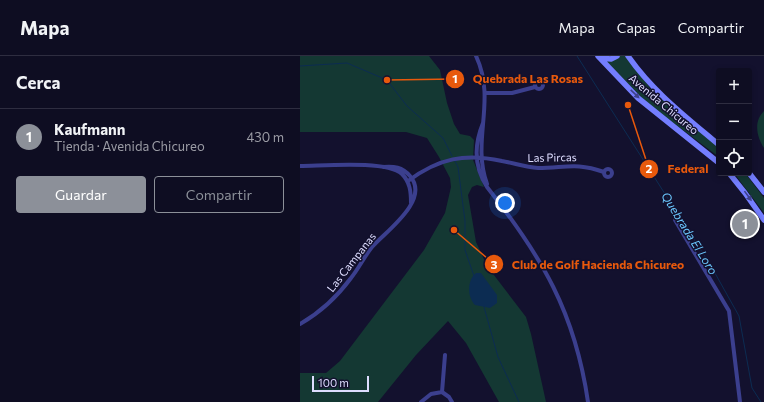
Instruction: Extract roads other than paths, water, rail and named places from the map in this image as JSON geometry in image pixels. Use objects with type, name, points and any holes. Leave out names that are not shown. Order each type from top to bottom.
[{"type":"main road","points":[[599,57],[609,60],[617,56]]},
{"type":"main road","name":"Avenida Chicureo","points":[[628,56],[643,77],[662,98],[716,142]]},
{"type":"main road","name":"Avenida Chicureo","points":[[599,57],[638,98],[716,161]]},
{"type":"main road","points":[[732,176],[746,193],[764,220]]},
{"type":"main road","points":[[751,176],[764,192]]},
{"type":"street","points":[[476,56],[483,76],[486,93],[481,157],[490,190]]},
{"type":"street","points":[[486,93],[512,93],[535,87]]},
{"type":"street","points":[[483,123],[477,140],[476,157],[480,175],[537,257],[557,293],[578,347],[588,402]]},
{"type":"street","points":[[300,166],[399,167],[410,179],[439,162],[449,159],[476,157]]},
{"type":"street","name":"Las Pircas","points":[[476,157],[538,168],[582,165],[604,172]]},
{"type":"street","name":"Las Campanas","points":[[300,324],[326,306],[340,293],[372,248],[400,220],[411,205],[414,198],[414,186],[410,179]]},
{"type":"street","points":[[675,220],[729,311],[740,402]]},
{"type":"street","points":[[445,355],[442,392],[452,402]]},
{"type":"street","points":[[421,402],[431,394],[442,392]]},
{"type":"water","points":[[476,273],[481,273],[497,295],[497,303],[490,308],[475,305],[472,302],[469,289],[471,280]]},
{"type":"waterway","name":"Quebrada El Loro","points":[[577,56],[711,266],[739,316],[752,388],[761,402]]},
{"type":"waterway","points":[[300,66],[347,63],[387,80],[407,106],[443,138],[452,156]]},
{"type":"waterway","points":[[455,161],[458,167],[465,221],[465,250],[474,276]]},
{"type":"waterway","points":[[484,307],[498,357],[519,402]]},
{"type":"place","name":"Quebrada Las Rosas","points":[[387,80]]},
{"type":"place","name":"Federal","points":[[628,105]]},
{"type":"place","name":"Kaufmann","points":[[745,224]]},
{"type":"place","name":"Club de Golf Hacienda Chicureo","points":[[454,230]]}]
